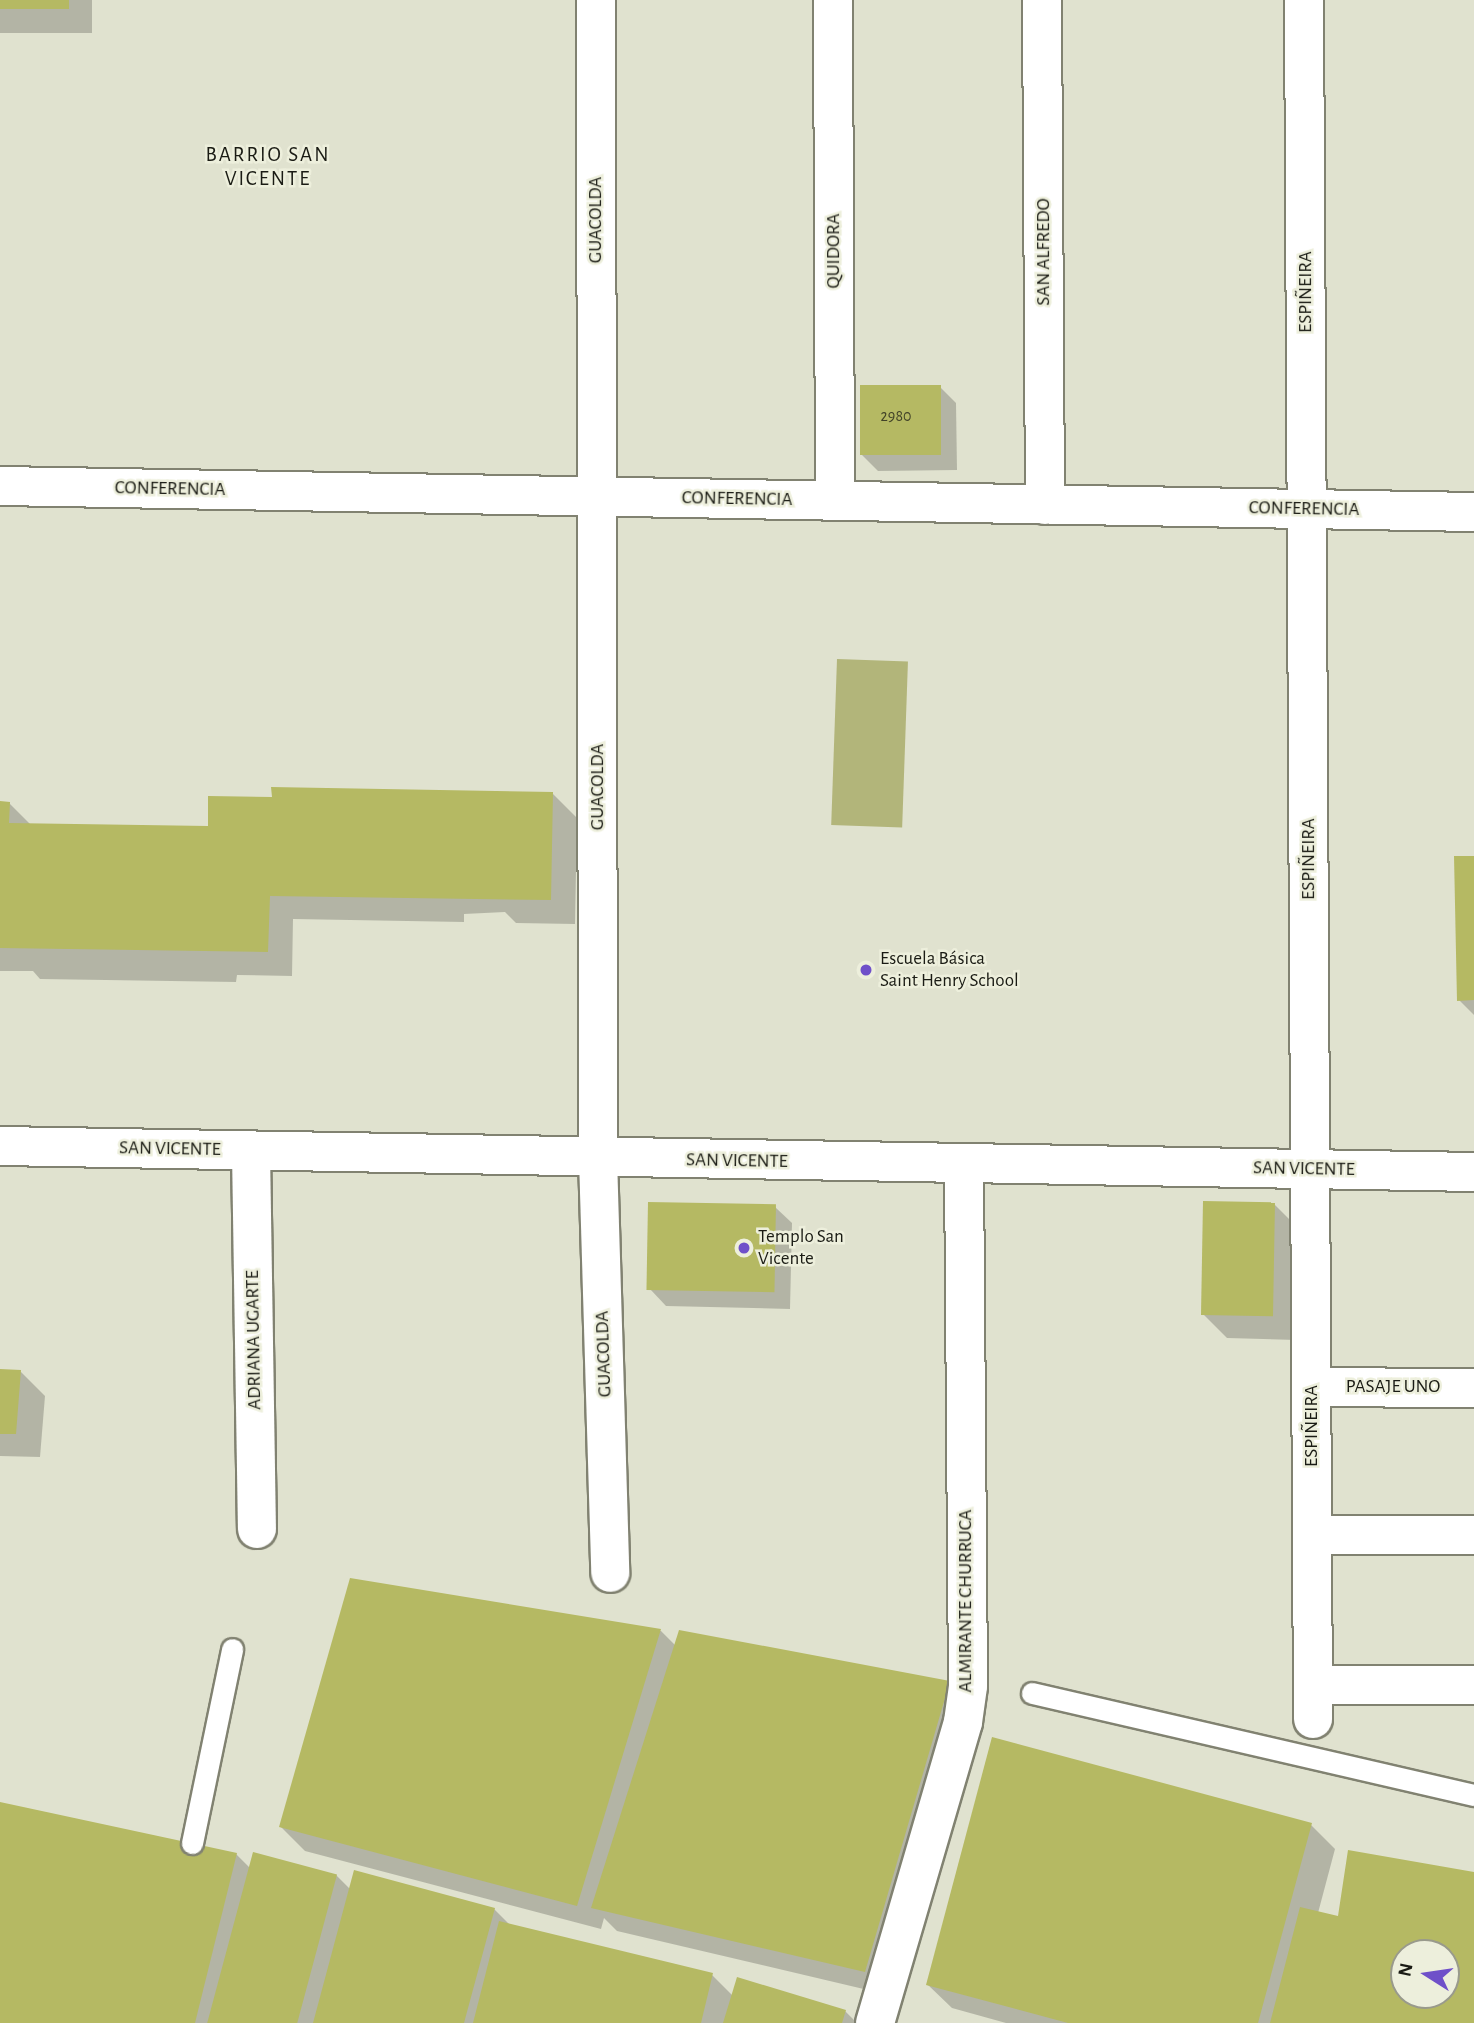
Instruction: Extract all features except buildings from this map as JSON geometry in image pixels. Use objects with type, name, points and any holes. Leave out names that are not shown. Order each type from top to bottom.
[{"type":"street","name":"GUACOLDA","points":[[596,0],[598,1158],[610,1573]]},
{"type":"street","name":"QUIDORA","points":[[833,0],[835,501]]},
{"type":"street","name":"SAN ALFREDO","points":[[1042,0],[1045,505]]},
{"type":"street","name":"ESPIÑEIRA","points":[[1304,0],[1313,1702],[1474,1685]]},
{"type":"street","name":"CONFERENCIA","points":[[0,486],[1474,512]]},
{"type":"street","name":"SAN VICENTE","points":[[0,1146],[964,1166],[1474,1172]]},
{"type":"street","name":"ADRIANA UGARTE","points":[[251,1151],[257,1529]]},
{"type":"street","name":"ALMIRANTE CHURRUCA","points":[[874,2023],[963,1722],[968,1686],[964,1166]]},
{"type":"street","name":"PASAJE UNO","points":[[1312,1387],[1474,1388]]},
{"type":"street","points":[[1312,1535],[1474,1535]]},
{"type":"lane","points":[[192,1843],[232,1649]]},
{"type":"lane","points":[[1032,1693],[1474,1795]]},
{"type":"green space","points":[[837,659],[908,661],[902,827],[831,825]]},
{"type":"place","name":"Escuela Básica Saint Henry School","points":[[866,970]]},
{"type":"place","name":"Templo San Vicente","points":[[744,1248]]},
{"type":"district","name":"BARRIO SAN VICENTE","points":[[268,167]]}]
